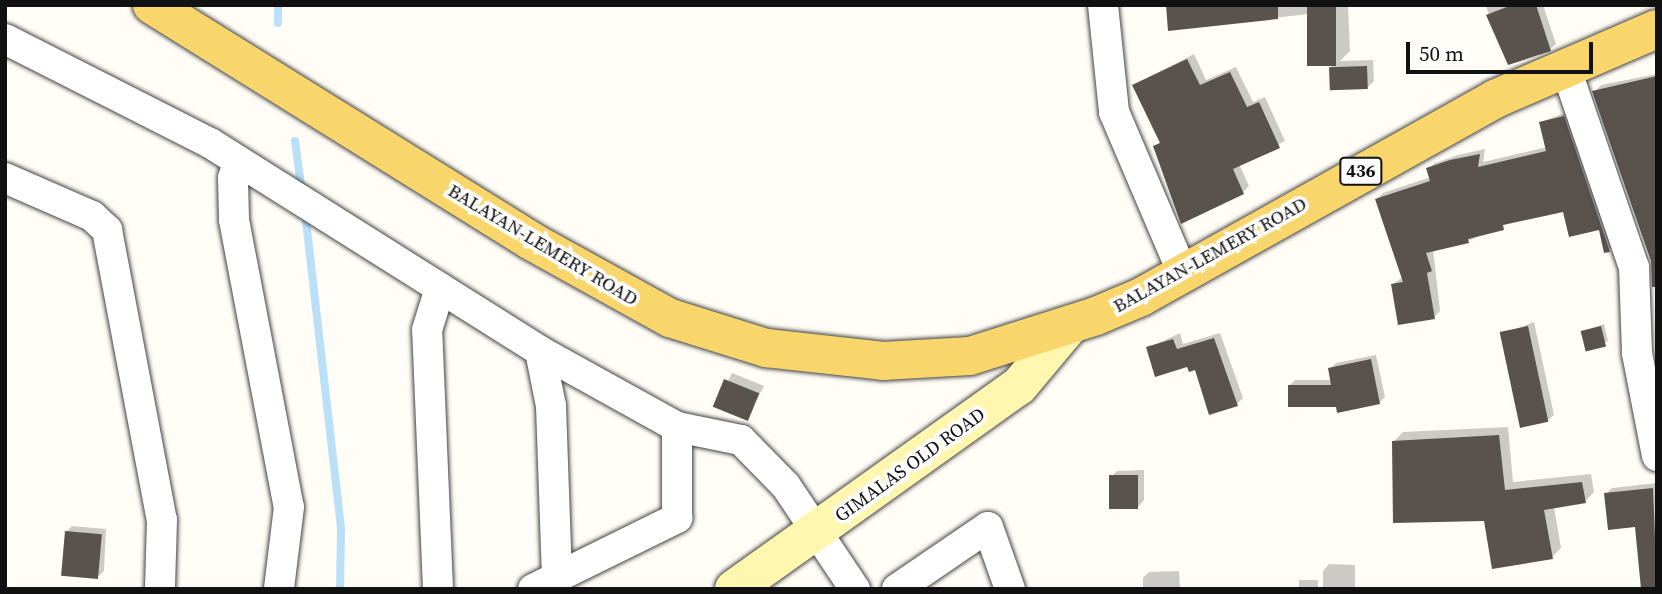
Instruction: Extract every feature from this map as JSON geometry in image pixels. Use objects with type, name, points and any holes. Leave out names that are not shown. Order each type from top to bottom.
[{"type":"main road","name":"BALAYAN-LEMERY ROAD","points":[[152,5],[605,286],[722,337],[806,355],[883,361],[970,356],[1070,325],[1141,297],[1416,140],[1565,66],[1657,29]]},
{"type":"street","points":[[1103,5],[1114,112],[1183,274]]},
{"type":"street","points":[[5,38],[238,161],[540,351],[622,397],[677,427],[741,440],[786,486],[855,589]]},
{"type":"street","points":[[1565,66],[1634,267],[1637,354],[1657,456]]},
{"type":"street","points":[[238,161],[233,178],[234,220],[289,507],[279,589]]},
{"type":"street","points":[[5,178],[92,216],[107,230],[162,520],[160,589]]},
{"type":"street","points":[[438,589],[427,330],[440,288]]},
{"type":"street","name":"GIMALAS OLD ROAD","points":[[734,589],[1019,386],[1070,325]]},
{"type":"street","points":[[540,351],[551,407],[545,585],[677,518],[677,427]]},
{"type":"street","points":[[551,407],[582,394],[622,397]]},
{"type":"street","points":[[897,589],[988,527],[1010,589]]},
{"type":"building","points":[[1166,5],[1278,5],[1278,19],[1168,31]]},
{"type":"building","points":[[1307,5],[1336,5],[1336,66],[1307,66]]},
{"type":"building","points":[[1512,5],[1536,5],[1551,51],[1508,65],[1486,15]]},
{"type":"building","points":[[1187,59],[1200,85],[1230,72],[1247,107],[1259,102],[1280,148],[1233,169],[1244,194],[1181,224],[1153,146],[1160,143],[1132,85]]},
{"type":"building","points":[[1367,66],[1368,89],[1330,90],[1329,67]]},
{"type":"building","points":[[1657,76],[1657,287],[1652,287],[1651,261],[1592,91]]},
{"type":"building","points":[[1564,116],[1610,252],[1604,253],[1599,230],[1569,237],[1563,212],[1503,225],[1504,230],[1468,239],[1469,243],[1426,253],[1432,271],[1427,273],[1435,319],[1398,325],[1391,284],[1403,282],[1375,199],[1430,181],[1426,168],[1450,160],[1480,154],[1478,167],[1546,151],[1539,122]]},
{"type":"building","points":[[1528,326],[1548,422],[1520,428],[1500,332]]},
{"type":"building","points":[[1601,326],[1606,346],[1586,351],[1581,331]]},
{"type":"building","points":[[1214,338],[1238,406],[1209,415],[1195,370],[1189,372],[1187,367],[1155,377],[1146,347],[1173,339],[1177,349]]},
{"type":"building","points":[[1371,359],[1380,404],[1337,413],[1336,407],[1288,407],[1288,385],[1331,385],[1328,368]]},
{"type":"building","points":[[724,379],[759,393],[748,421],[713,407]]},
{"type":"building","points":[[1499,435],[1505,490],[1582,482],[1586,503],[1544,510],[1553,559],[1492,569],[1484,521],[1393,523],[1392,441]]},
{"type":"building","points":[[1109,475],[1138,475],[1138,509],[1109,509]]},
{"type":"building","points":[[1653,488],[1657,589],[1641,589],[1635,527],[1608,530],[1604,493]]},
{"type":"building","points":[[65,531],[102,534],[98,579],[61,576]]},
{"type":"waterway","points":[[278,5],[278,23]]},
{"type":"waterway","points":[[295,141],[302,193]]},
{"type":"waterway","points":[[305,212],[341,530],[340,589]]}]
